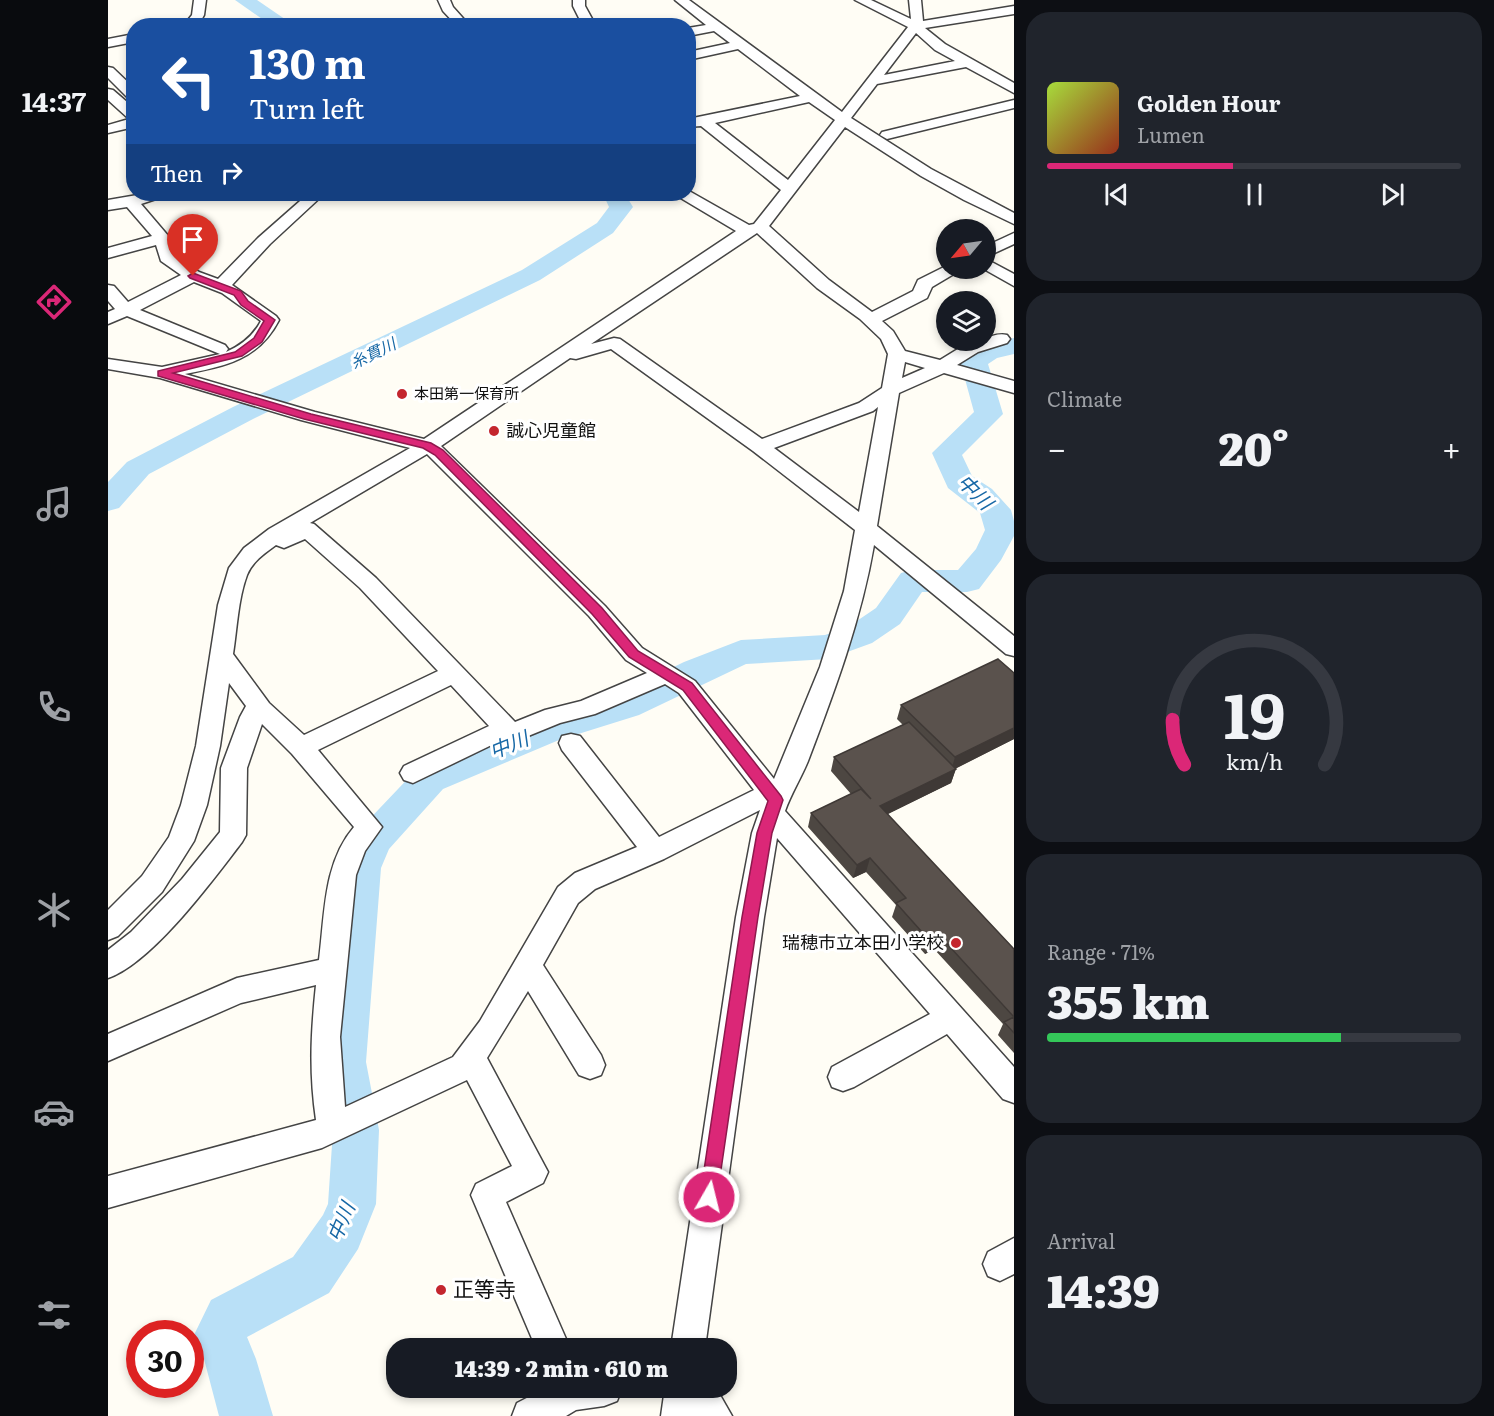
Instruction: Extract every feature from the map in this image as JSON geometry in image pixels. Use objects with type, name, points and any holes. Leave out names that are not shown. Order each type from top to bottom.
[{"type":"street","points":[[197,18],[200,0]]},
{"type":"street","points":[[444,0],[447,8],[456,18]]},
{"type":"street","points":[[579,0],[579,6],[586,18]]},
{"type":"street","points":[[681,0],[844,119],[961,194],[1014,219]]},
{"type":"street","points":[[861,0],[915,26],[940,47],[1014,89]]},
{"type":"street","points":[[108,928],[152,884],[181,841],[194,805],[208,746],[229,605],[237,573],[252,553],[276,534],[427,446],[642,300],[754,229],[844,119],[915,26],[918,18],[915,0]]},
{"type":"street","points":[[915,26],[1014,10]]},
{"type":"street","points":[[696,31],[717,27]]},
{"type":"street","points":[[108,43],[126,40]]},
{"type":"street","points":[[696,54],[741,45]]},
{"type":"street","points":[[873,81],[966,63]]},
{"type":"street","points":[[108,71],[126,90]]},
{"type":"street","points":[[108,92],[126,96]]},
{"type":"street","points":[[108,92],[126,109]]},
{"type":"street","points":[[696,122],[813,97]]},
{"type":"street","points":[[887,135],[1014,104]]},
{"type":"street","points":[[704,121],[788,188]]},
{"type":"street","points":[[108,129],[126,124]]},
{"type":"street","points":[[689,1338],[750,917],[765,833],[772,802],[794,765],[832,667],[855,591],[897,354],[896,346],[870,320],[754,229],[696,200]]},
{"type":"street","points":[[108,205],[134,201]]},
{"type":"street","points":[[221,286],[264,242],[309,201]]},
{"type":"street","points":[[131,202],[162,238],[166,258],[193,276],[237,293],[245,303],[270,320],[258,340],[238,354],[162,373]]},
{"type":"street","points":[[108,253],[162,238]]},
{"type":"street","points":[[996,247],[1014,238]]},
{"type":"street","points":[[996,270],[1014,281]]},
{"type":"street","points":[[108,319],[193,276]]},
{"type":"street","points":[[870,320],[921,294],[924,284],[936,278]]},
{"type":"street","points":[[108,290],[124,309],[219,349]]},
{"type":"street","points":[[556,359],[614,343],[634,316],[642,300]]},
{"type":"street","points":[[760,447],[866,407],[891,390],[944,366],[972,348],[1001,339]]},
{"type":"street","points":[[614,343],[760,447],[1011,643]]},
{"type":"street","points":[[897,354],[1014,387]]},
{"type":"street","points":[[108,364],[162,373],[248,400],[427,446],[439,453],[597,611],[634,654],[673,678],[772,802],[1014,1089]]},
{"type":"street","points":[[263,544],[271,548],[308,529],[368,584],[511,734],[555,716],[587,708],[673,678]]},
{"type":"street","points":[[223,657],[259,706],[301,747],[369,827],[353,846],[343,875],[326,1037],[327,1088],[333,1128]]},
{"type":"street","points":[[301,747],[455,673]]},
{"type":"street","points":[[108,966],[141,940],[185,894],[233,835],[234,768],[252,717],[259,706]]},
{"type":"street","points":[[413,773],[506,728]]},
{"type":"street","points":[[571,743],[655,851]]},
{"type":"street","points":[[108,1192],[322,1133],[464,1067],[490,1030],[568,895],[585,881],[772,802]]},
{"type":"street","points":[[527,964],[590,1065]]},
{"type":"street","points":[[108,1048],[237,991],[334,969]]},
{"type":"street","points":[[843,1077],[951,1017]]},
{"type":"street","points":[[471,1057],[532,1172],[487,1195],[549,1338]]},
{"type":"street","points":[[530,1416],[565,1398]]},
{"type":"street","points":[[679,1416],[682,1398]]},
{"type":"street","points":[[702,1398],[714,1416]]},
{"type":"building","points":[[998,659],[1014,673],[1014,728],[955,757],[901,705]]},
{"type":"building","points":[[909,722],[956,769],[880,806],[1014,949],[1014,1017],[939,935],[930,941],[896,903],[906,898],[870,858],[857,865],[811,813],[861,789],[871,799],[834,757]]},
{"type":"building","points":[[1014,1017],[1014,1033],[1004,1022]]},
{"type":"waterway","name":"糸貫川","points":[[244,0],[273,18]]},
{"type":"waterway","name":"糸貫川","points":[[108,501],[138,468],[243,413],[531,275],[605,228],[621,207],[618,201]]},
{"type":"waterway","name":"中川","points":[[246,1416],[230,1359],[220,1335],[229,1318],[311,1275],[341,1232],[352,1204],[356,1130],[344,1062],[361,868],[374,840],[430,779],[546,730],[626,706],[696,671],[741,652],[828,647],[860,635],[888,616],[913,581],[967,581],[990,553],[1001,530],[995,510],[981,496],[959,481],[947,453],[989,414],[974,361],[988,352],[1014,346]]},
{"type":"place","name":"本田第一保育所","points":[[402,394]]},
{"type":"place","name":"誠心児童館","points":[[494,431]]},
{"type":"place","name":"瑞穂市立本田小学校","points":[[956,943]]},
{"type":"place","name":"正等寺","points":[[441,1290]]},
{"type":"route","points":[[193,276],[237,293],[245,303],[270,320],[258,340],[238,354],[162,373],[248,400],[427,446],[439,453],[597,611],[634,654],[687,687],[776,800],[765,833],[750,917],[709,1197]]}]
